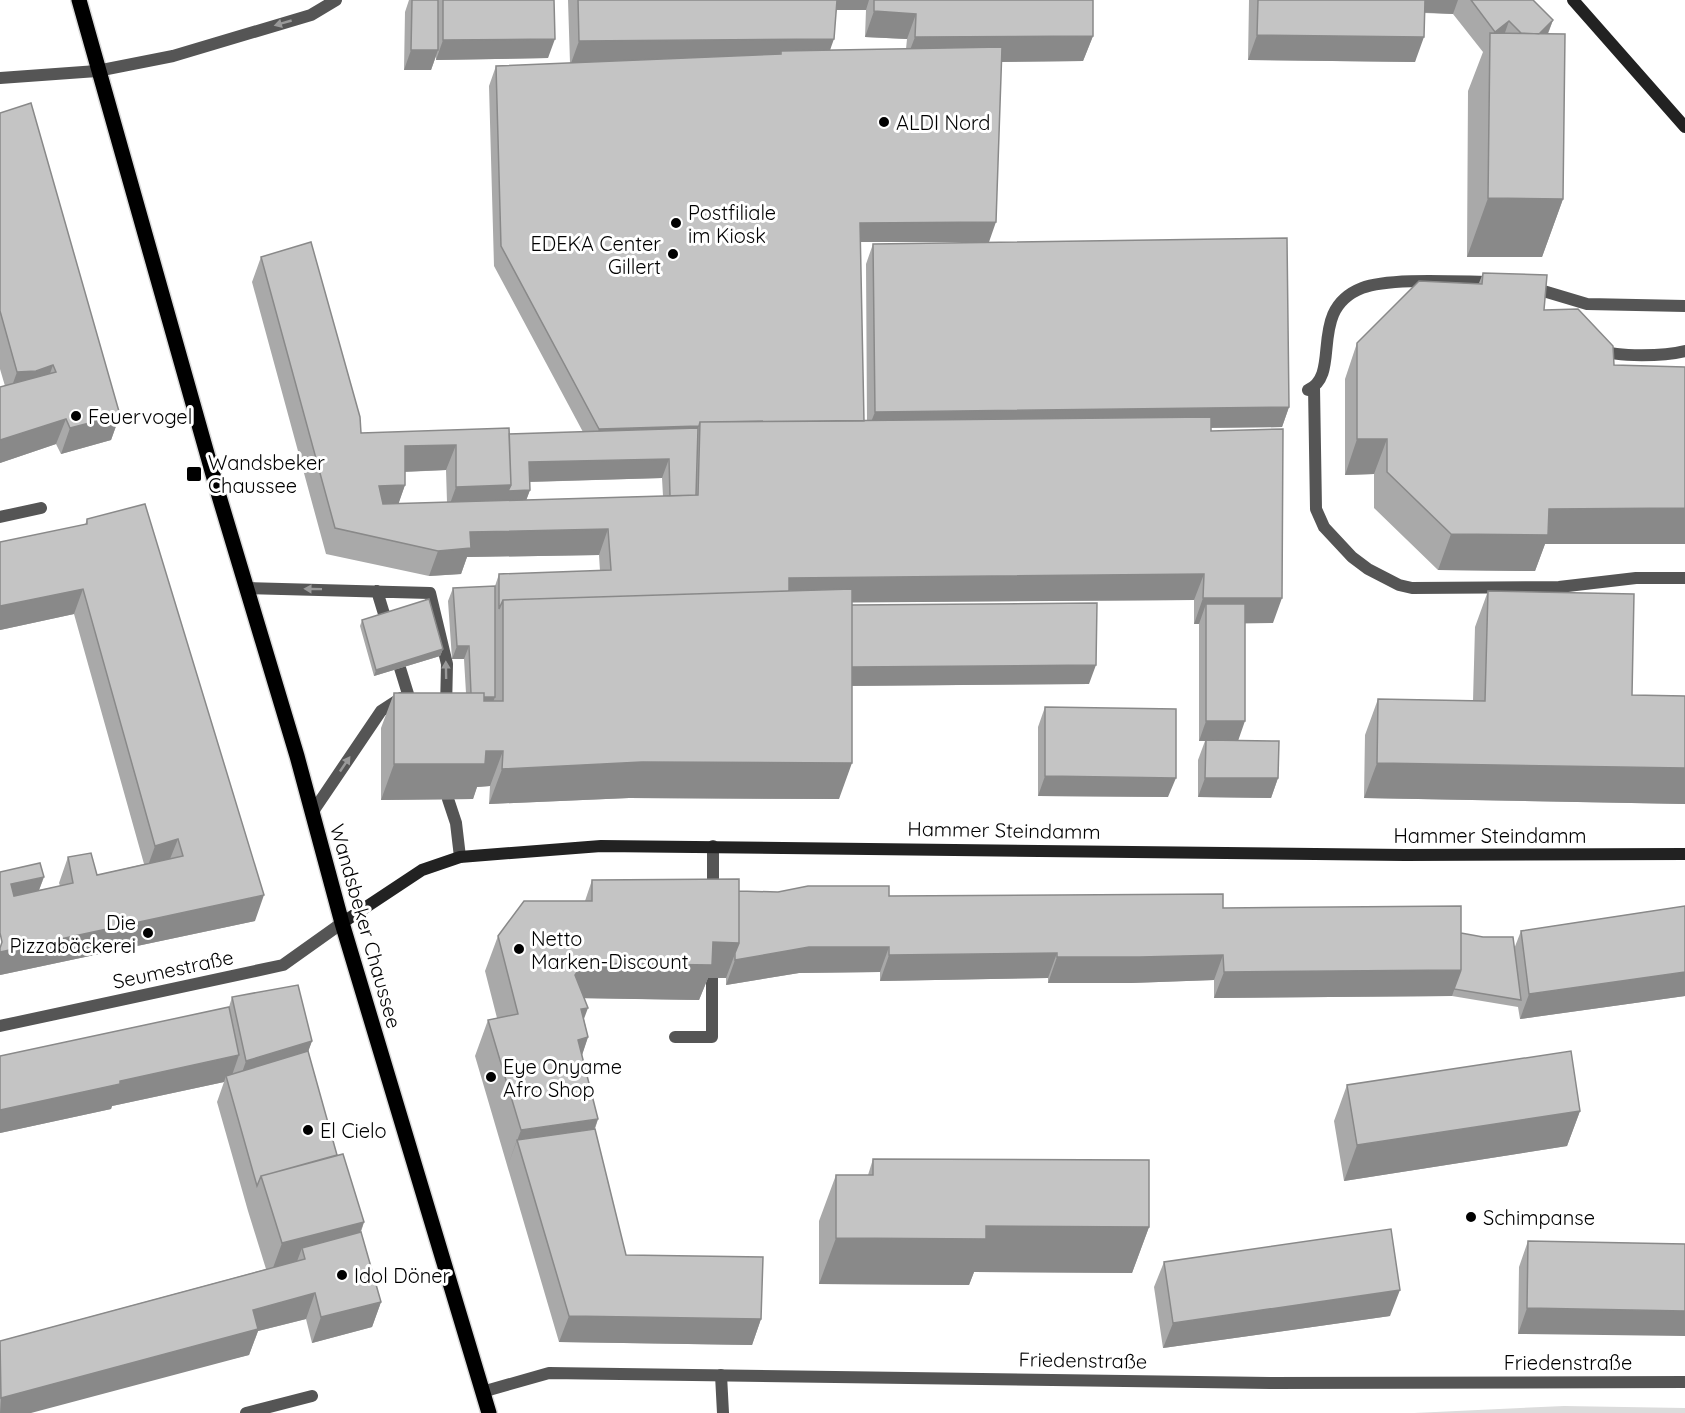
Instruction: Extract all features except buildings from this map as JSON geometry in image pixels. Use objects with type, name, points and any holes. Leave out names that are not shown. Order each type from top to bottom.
[{"type":"main road","name":"Wandsbeker Chaussee","points":[[79,0],[97,71],[342,923],[489,1413]]},
{"type":"street","points":[[0,78],[97,71],[173,56],[300,19],[336,0]]},
{"type":"street","points":[[1573,0],[1685,127]]},
{"type":"street","points":[[1505,282],[1386,283],[1360,288],[1349,295],[1334,312],[1326,340],[1323,376],[1310,389],[1316,509],[1324,527],[1352,557],[1368,569],[1399,585],[1427,588],[1559,587],[1636,578],[1685,578]]},
{"type":"street","points":[[1519,284],[1574,306],[1685,306]]},
{"type":"street","points":[[1585,339],[1604,351],[1614,353],[1667,354],[1685,351]]},
{"type":"street","points":[[0,517],[41,508]]},
{"type":"street","points":[[247,588],[430,593],[447,664],[441,696],[446,717]]},
{"type":"street","points":[[312,813],[381,711],[412,694],[377,591]]},
{"type":"street","points":[[448,800],[456,823],[460,857]]},
{"type":"street","name":"Hammer Steindamm","points":[[342,923],[422,870],[460,857],[601,846],[1405,855],[1685,854]]},
{"type":"street","points":[[713,846],[713,903]]},
{"type":"street","name":"Seumestraße","points":[[0,1026],[283,965],[342,923]]},
{"type":"street","points":[[675,1037],[712,1037],[712,978]]},
{"type":"street","name":"Friedenstraße","points":[[482,1392],[549,1373],[1270,1383],[1685,1382]]},
{"type":"street","points":[[721,1375],[723,1413]]},
{"type":"street","points":[[246,1413],[312,1396]]},
{"type":"shaded area","points":[[1564,1406],[1685,1408],[1685,1413],[1414,1413]]},
{"type":"place","name":"ALDI Nord","points":[[884,122]]},
{"type":"place","name":"Postfiliale im Kiosk","points":[[676,223]]},
{"type":"place","name":"EDEKA Center Gillert","points":[[673,254]]},
{"type":"place","name":"Feuervogel","points":[[76,416]]},
{"type":"place","name":"Wandsbeker Chaussee","points":[[194,474]]},
{"type":"place","name":"Die Pizzabäckerei","points":[[148,933]]},
{"type":"place","name":"Netto Marken-Discount","points":[[519,949]]},
{"type":"place","name":"Eye Onyame Afro Shop","points":[[491,1077]]},
{"type":"place","name":"El Cielo","points":[[308,1130]]},
{"type":"place","name":"Schimpanse","points":[[1471,1217]]},
{"type":"place","name":"Idol Döner","points":[[342,1275]]}]
